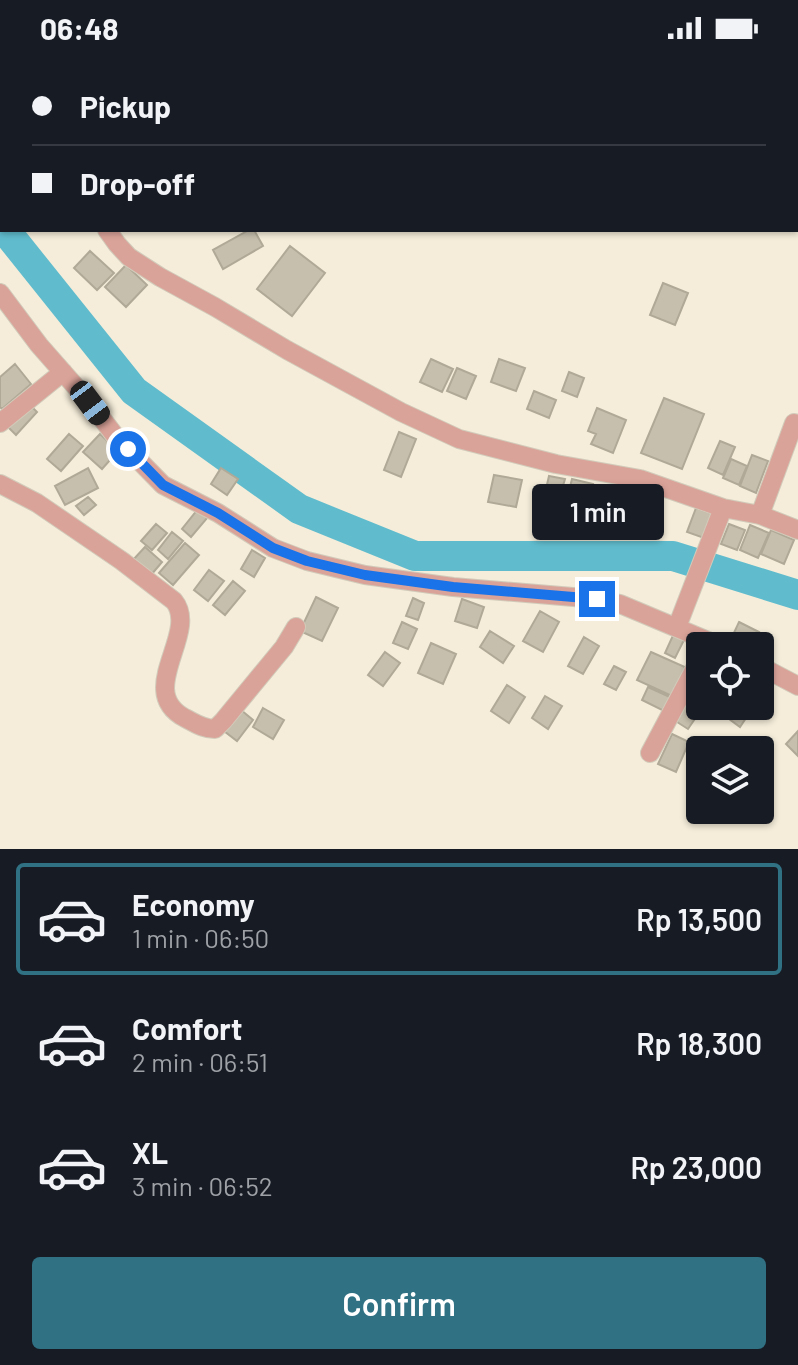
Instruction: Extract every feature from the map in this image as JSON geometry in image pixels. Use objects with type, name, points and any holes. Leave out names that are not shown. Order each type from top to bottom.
[{"type":"street","points":[[108,232],[129,257],[160,277],[401,412],[459,439],[556,464],[640,479],[723,508],[760,515],[798,530]]},
{"type":"street","points":[[0,293],[116,437],[163,485],[218,513],[273,548],[307,561],[365,575],[453,587],[597,599],[620,604],[687,632]]},
{"type":"street","points":[[0,423],[63,372]]},
{"type":"street","points":[[760,515],[794,423]]},
{"type":"street","points":[[0,484],[37,503],[122,561],[180,608],[179,635],[165,679],[166,696],[176,714],[200,726],[215,729],[223,721],[284,647],[296,627]]},
{"type":"street","points":[[677,627],[723,508]]},
{"type":"street","points":[[774,673],[798,686]]},
{"type":"street","points":[[650,753],[686,685]]},
{"type":"building","points":[[245,232],[255,232],[263,246],[223,269],[213,250]]},
{"type":"building","points":[[290,246],[325,273],[292,316],[257,289]]},
{"type":"building","points":[[90,251],[114,273],[97,290],[74,268]]},
{"type":"building","points":[[126,265],[147,285],[126,307],[105,287]]},
{"type":"building","points":[[663,283],[688,293],[675,325],[650,315]]},
{"type":"building","points":[[431,359],[453,369],[442,392],[420,382]]},
{"type":"building","points":[[499,359],[525,368],[516,391],[491,382]]},
{"type":"building","points":[[15,364],[31,384],[2,409],[0,377]]},
{"type":"building","points":[[457,368],[476,376],[466,399],[447,391]]},
{"type":"building","points":[[569,372],[584,378],[577,397],[562,391]]},
{"type":"building","points":[[534,391],[556,400],[549,418],[527,409]]},
{"type":"building","points":[[664,398],[704,414],[682,469],[641,453]]},
{"type":"building","points":[[27,402],[37,412],[16,435],[6,425]]},
{"type":"building","points":[[597,408],[626,420],[613,453],[591,444],[596,434],[588,431]]},
{"type":"building","points":[[399,432],[416,439],[401,477],[384,470]]},
{"type":"building","points":[[69,434],[83,446],[61,471],[47,459]]},
{"type":"building","points":[[100,434],[118,451],[102,469],[83,452]]},
{"type":"building","points":[[720,441],[735,447],[723,475],[708,468]]},
{"type":"building","points":[[752,455],[768,461],[756,493],[740,486]]},
{"type":"building","points":[[731,459],[747,466],[739,485],[723,478]]},
{"type":"building","points":[[88,468],[98,488],[65,505],[55,486]]},
{"type":"building","points":[[221,468],[238,479],[227,495],[211,484]]},
{"type":"building","points":[[494,475],[522,480],[516,507],[488,502]]},
{"type":"building","points":[[549,476],[565,479],[561,492],[546,489]]},
{"type":"building","points":[[572,479],[593,484],[585,517],[564,511]]},
{"type":"building","points":[[598,486],[621,489],[613,531],[590,527]]},
{"type":"building","points":[[630,493],[658,499],[651,529],[623,522]]},
{"type":"building","points":[[88,497],[96,505],[84,515],[76,506]]},
{"type":"building","points":[[696,508],[716,515],[707,539],[687,532]]},
{"type":"building","points":[[198,509],[208,517],[191,537],[182,529]]},
{"type":"building","points":[[156,524],[167,533],[152,550],[141,541]]},
{"type":"building","points":[[729,524],[745,530],[737,550],[721,544]]},
{"type":"building","points":[[750,525],[769,533],[758,558],[740,550]]},
{"type":"building","points":[[771,530],[794,540],[784,564],[761,554]]},
{"type":"building","points":[[172,532],[183,541],[168,559],[158,550]]},
{"type":"building","points":[[185,543],[199,555],[173,585],[159,573]]},
{"type":"building","points":[[145,547],[162,562],[151,575],[133,560]]},
{"type":"building","points":[[252,550],[265,558],[254,577],[241,569]]},
{"type":"building","points":[[209,570],[224,581],[208,601],[194,590]]},
{"type":"building","points":[[233,581],[245,591],[225,615],[213,605]]},
{"type":"building","points":[[316,597],[338,608],[322,641],[300,631]]},
{"type":"building","points":[[413,598],[424,603],[418,620],[406,616]]},
{"type":"building","points":[[462,599],[484,607],[477,628],[455,621]]},
{"type":"building","points":[[540,611],[559,622],[543,652],[523,641]]},
{"type":"building","points":[[402,622],[417,629],[408,649],[393,643]]},
{"type":"building","points":[[739,622],[759,632],[734,632]]},
{"type":"building","points":[[490,631],[514,646],[503,663],[480,647]]},
{"type":"building","points":[[675,631],[686,636],[675,658],[665,653]]},
{"type":"building","points":[[584,637],[599,646],[583,674],[568,666]]},
{"type":"building","points":[[431,643],[456,654],[443,684],[418,673]]},
{"type":"building","points":[[385,652],[400,663],[383,686],[368,675]]},
{"type":"building","points":[[651,652],[686,668],[674,697],[637,680]]},
{"type":"building","points":[[614,666],[626,672],[616,690],[604,684]]},
{"type":"building","points":[[507,685],[525,697],[509,723],[491,711]]},
{"type":"building","points":[[648,687],[672,698],[666,712],[642,700]]},
{"type":"building","points":[[545,696],[562,706],[548,729],[532,718]]},
{"type":"building","points":[[686,701],[686,720],[694,720],[688,729],[674,720]]},
{"type":"building","points":[[263,708],[284,720],[273,739],[253,727]]},
{"type":"building","points":[[241,710],[253,720],[237,741],[224,731]]},
{"type":"building","points":[[730,720],[745,720],[740,727]]},
{"type":"building","points":[[798,731],[798,756],[786,744]]},
{"type":"building","points":[[672,734],[686,741],[686,749],[676,772],[658,764]]},
{"type":"waterway","points":[[7,232],[134,391],[299,509],[415,556],[673,556],[798,595]]},
{"type":"route","points":[[128,449],[163,485],[218,513],[273,548],[307,561],[365,575],[453,587],[597,599]]}]
